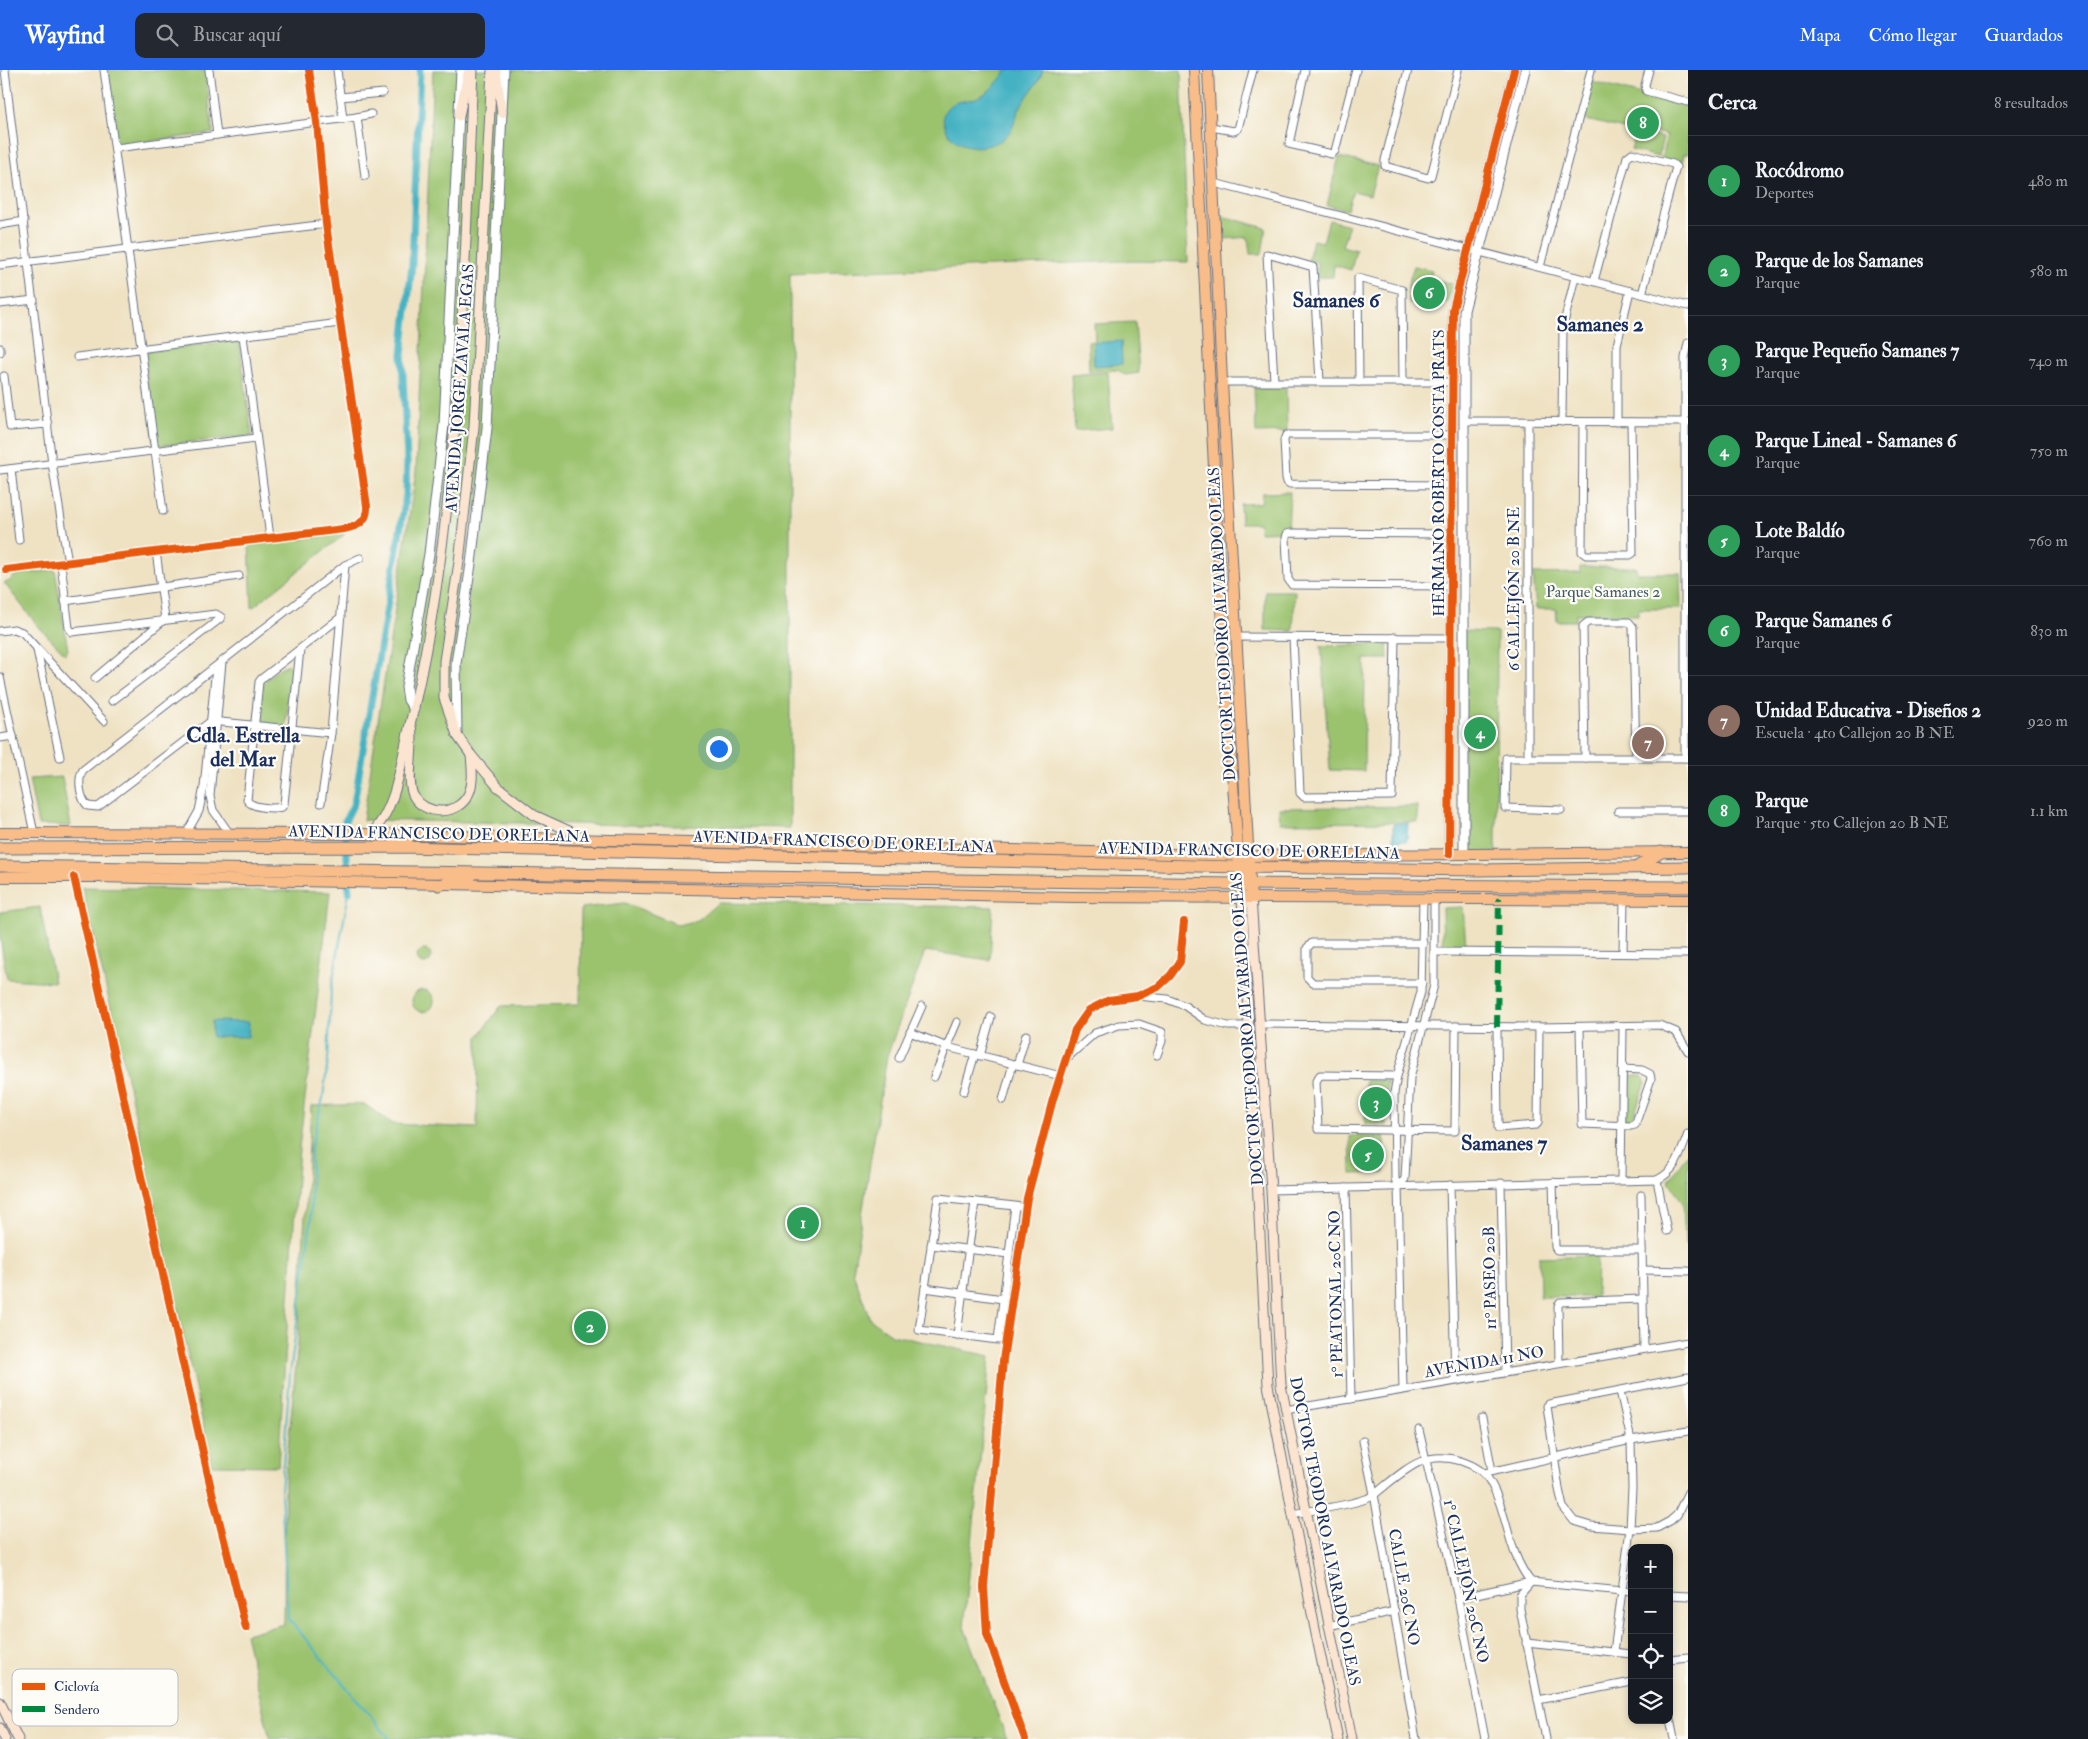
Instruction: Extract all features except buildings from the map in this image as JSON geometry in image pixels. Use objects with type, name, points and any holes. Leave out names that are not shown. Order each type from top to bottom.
[{"type":"highway","points":[[389,835],[398,841],[416,847]]},
{"type":"highway","name":"AVENIDA FRANCISCO DE ORELLANA","points":[[0,848],[416,847],[1244,861],[1478,870],[1639,866],[1688,867]]},
{"type":"highway","points":[[1639,866],[1661,852]]},
{"type":"highway","name":"AVENIDA FRANCISCO DE ORELLANA","points":[[0,866],[1246,884],[1688,887]]},
{"type":"highway","points":[[439,885],[485,873]]},
{"type":"main road","points":[[459,116],[469,70]]},
{"type":"main road","name":"AVENIDA JORGE ZAVALA EGAS","points":[[366,834],[382,822],[387,813],[414,709],[441,557],[456,426],[473,70]]},
{"type":"main road","name":"AVENIDA JORGE ZAVALA EGAS","points":[[492,70],[474,427],[460,552],[444,661],[444,698],[457,735],[498,787],[514,801],[552,824],[590,840]]},
{"type":"main road","points":[[496,70],[502,113]]},
{"type":"main road","name":"DOCTOR TEODORO ALVARADO OLEAS","points":[[1194,70],[1222,627],[1260,1024],[1281,1385],[1294,1458],[1352,1739]]},
{"type":"main road","name":"DOCTOR TEODORO ALVARADO OLEAS","points":[[1208,70],[1236,637],[1244,861]]},
{"type":"main road","points":[[410,724],[414,741],[411,787],[417,800],[428,808],[444,811],[453,809],[463,802],[471,787],[471,755]]},
{"type":"main road","name":"AVENIDA FRANCISCO DE ORELLANA","points":[[0,833],[366,834],[1244,861],[1449,854],[1688,852]]},
{"type":"main road","points":[[0,877],[1073,897],[1688,900]]},
{"type":"main road","name":"DOCTOR TEODORO ALVARADO OLEAS","points":[[1247,898],[1250,1026],[1268,1385],[1338,1739]]},
{"type":"main road","points":[[1283,1460],[1294,1458]]},
{"type":"main road","points":[[0,1702],[18,1739]]},
{"type":"main road","points":[[0,1728],[5,1739]]},
{"type":"street","points":[[5,70],[34,300],[64,563],[69,628],[72,632],[165,619],[216,614],[221,617],[112,701]]},
{"type":"street","points":[[104,70],[116,148],[163,511]]},
{"type":"street","points":[[209,70],[216,134]]},
{"type":"street","points":[[6,570],[353,527],[363,522],[367,516],[326,224],[317,122],[309,70]]},
{"type":"street","points":[[337,70],[343,119]]},
{"type":"street","name":"AVENIDA JORGE ZAVALA EGAS","points":[[414,709],[408,700],[406,687],[429,554],[444,425],[461,70]]},
{"type":"street","name":"AVENIDA JORGE ZAVALA EGAS","points":[[457,735],[456,663],[474,545],[487,418],[504,70]]},
{"type":"street","points":[[1211,127],[1234,131],[1238,129],[1253,70]]},
{"type":"street","points":[[1305,70],[1289,144],[1332,154],[1335,151],[1356,70]]},
{"type":"street","points":[[1408,70],[1385,166],[1428,178],[1431,176],[1458,70]]},
{"type":"street","name":"HERMANO ROBERTO COSTA PRATS","points":[[1449,854],[1454,304],[1514,70]]},
{"type":"street","name":"HERMANO ROBERTO COSTA PRATS","points":[[1464,854],[1464,311],[1525,70]]},
{"type":"street","points":[[1540,267],[1591,70]]},
{"type":"street","points":[[1649,70],[1645,85],[1646,91],[1688,102]]},
{"type":"street","points":[[340,97],[383,93]]},
{"type":"street","points":[[0,100],[8,98]]},
{"type":"street","points":[[116,148],[371,114]]},
{"type":"street","points":[[357,117],[365,176]]},
{"type":"street","points":[[1594,282],[1627,157],[1632,153],[1673,164],[1676,170],[1642,294]]},
{"type":"street","points":[[1214,184],[1688,306]]},
{"type":"street","points":[[0,225],[24,221]]},
{"type":"street","points":[[0,265],[326,224]]},
{"type":"street","points":[[1274,381],[1267,254],[1313,267],[1320,381]]},
{"type":"street","points":[[1562,422],[1563,327],[1575,277]]},
{"type":"street","points":[[1359,382],[1358,278],[1402,290],[1403,382]]},
{"type":"street","points":[[1617,422],[1618,345],[1630,291]]},
{"type":"street","points":[[0,304],[34,300]]},
{"type":"street","points":[[78,357],[340,323]]},
{"type":"street","points":[[243,336],[270,537]]},
{"type":"street","points":[[1561,810],[1505,808],[1506,758],[1687,758],[1685,358],[1688,343]]},
{"type":"street","points":[[4,376],[10,427],[48,424]]},
{"type":"street","points":[[1222,382],[1453,382]]},
{"type":"street","points":[[1464,422],[1686,422]]},
{"type":"street","name":"6 CALLEJÓN 20 B NE","points":[[1528,422],[1528,757]]},
{"type":"street","points":[[1583,422],[1583,555],[1630,555],[1633,553],[1631,422]]},
{"type":"street","points":[[1452,435],[1289,435],[1284,440],[1286,478],[1290,484],[1452,484]]},
{"type":"street","points":[[0,470],[256,438]]},
{"type":"street","points":[[11,469],[19,540]]},
{"type":"street","points":[[1452,511],[1464,512]]},
{"type":"street","points":[[1451,586],[1292,585],[1288,579],[1286,538],[1288,534],[1452,534]]},
{"type":"street","points":[[156,551],[165,619]]},
{"type":"street","points":[[331,733],[214,721],[98,807],[88,806],[84,802],[80,777],[83,770],[345,565],[360,558]]},
{"type":"street","points":[[321,803],[331,733],[345,565]]},
{"type":"street","points":[[66,601],[239,576]]},
{"type":"street","points":[[300,649],[283,806],[277,808],[252,805],[247,800],[260,680],[341,617]]},
{"type":"street","points":[[95,678],[165,619]]},
{"type":"street","points":[[1585,758],[1583,626],[1585,623],[1629,622],[1632,624],[1636,758]]},
{"type":"street","points":[[0,631],[14,628],[20,630],[104,721]]},
{"type":"street","points":[[1236,637],[1451,638]]},
{"type":"street","points":[[1293,637],[1300,793],[1304,797],[1392,796],[1395,637]]},
{"type":"street","points":[[37,648],[60,757]]},
{"type":"street","points":[[186,834],[200,808],[222,662]]},
{"type":"street","points":[[216,667],[210,801],[214,812],[230,835]]},
{"type":"street","points":[[0,677],[34,833]]},
{"type":"street","points":[[1450,715],[1463,715]]},
{"type":"street","points":[[0,738],[13,736]]},
{"type":"street","points":[[1618,811],[1688,811]]},
{"type":"street","points":[[74,877],[208,1474],[246,1628]]},
{"type":"street","points":[[1403,1389],[1398,1186],[1395,1179],[1394,1093],[1396,1076],[1412,1026],[1422,983],[1423,899]]},
{"type":"street","points":[[1398,1186],[1405,1179],[1410,1078],[1433,994],[1434,899]]},
{"type":"street","points":[[1623,953],[1624,899]]},
{"type":"street","points":[[1138,996],[1158,987],[1170,976],[1180,962],[1184,922]]},
{"type":"street","points":[[1422,983],[1313,983],[1307,977],[1307,948],[1312,943],[1423,943]]},
{"type":"street","points":[[1434,952],[1688,954]]},
{"type":"street","points":[[1025,1739],[987,1634],[984,1587],[1003,1360],[1025,1208],[1075,1030],[1090,1010],[1109,1000],[1138,996],[1167,1000],[1185,1006],[1205,1020],[1228,1026],[1250,1026]]},
{"type":"street","points":[[899,1058],[922,1006]]},
{"type":"street","points":[[964,1091],[990,1017]]},
{"type":"street","points":[[934,1077],[957,1022]]},
{"type":"street","points":[[1066,1060],[1095,1033],[1119,1026],[1139,1024],[1162,1032],[1162,1041],[1157,1056]]},
{"type":"street","points":[[1260,1024],[1539,1027],[1623,1027],[1649,1025],[1667,1027],[1676,1032],[1688,1051]]},
{"type":"street","points":[[1396,1076],[1320,1075],[1316,1081],[1318,1129],[1455,1131],[1456,1026]]},
{"type":"street","points":[[1498,1026],[1498,1128],[1536,1125],[1538,1123],[1539,1027]]},
{"type":"street","points":[[1580,1027],[1582,1124],[1635,1125],[1651,1079],[1647,1071],[1622,1069]]},
{"type":"street","points":[[1620,1180],[1623,1027]]},
{"type":"street","points":[[910,1032],[947,1047],[1061,1076]]},
{"type":"street","points":[[1004,1100],[1026,1035]]},
{"type":"street","points":[[1271,1190],[1657,1180],[1668,1174],[1676,1163],[1688,1134]]},
{"type":"street","points":[[1657,1180],[1667,1231]]},
{"type":"street","points":[[1553,1182],[1555,1247],[1557,1250],[1642,1250]]},
{"type":"street","name":"11° PASEO 20B","points":[[1501,1183],[1505,1372]]},
{"type":"street","points":[[1450,1185],[1455,1380]]},
{"type":"street","name":"1° PEATONAL 20C NO","points":[[1346,1188],[1351,1399]]},
{"type":"street","points":[[1641,1195],[1644,1349]]},
{"type":"street","points":[[1015,1206],[998,1340],[919,1330],[938,1198],[1015,1206],[1025,1208]]},
{"type":"street","points":[[957,1335],[974,1202]]},
{"type":"street","points":[[931,1245],[1008,1254]]},
{"type":"street","points":[[1642,1270],[1688,1271]]},
{"type":"street","points":[[925,1288],[1003,1300]]},
{"type":"street","points":[[1559,1363],[1558,1306],[1560,1302],[1642,1298]]},
{"type":"street","name":"AVENIDA 11 NO","points":[[1285,1410],[1688,1342]]},
{"type":"street","points":[[1688,1377],[1549,1404],[1547,1406],[1563,1507],[1574,1521],[1591,1526],[1630,1529],[1657,1528],[1677,1515],[1688,1492]]},
{"type":"street","points":[[1614,1652],[1624,1591],[1632,1488],[1630,1440],[1620,1391]]},
{"type":"street","points":[[1482,1418],[1489,1472],[1500,1501],[1514,1555],[1519,1566],[1531,1582]]},
{"type":"street","name":"1° CALLEJÓN 20C NO","points":[[1419,1430],[1458,1598],[1485,1739]]},
{"type":"street","points":[[1292,1514],[1364,1499],[1374,1494],[1405,1470],[1426,1459],[1448,1458],[1489,1472],[1630,1440],[1688,1431]]},
{"type":"street","name":"CALLE 20C NO","points":[[1363,1441],[1395,1611],[1416,1739]]},
{"type":"street","points":[[1531,1582],[1520,1595],[1520,1609],[1546,1739]]},
{"type":"street","points":[[1458,1598],[1531,1582],[1628,1592]]},
{"type":"street","points":[[1673,1595],[1688,1596]]},
{"type":"street","points":[[1328,1626],[1395,1611]]},
{"type":"street","points":[[1526,1643],[1628,1654]]},
{"type":"street","points":[[1673,1658],[1688,1658]]},
{"type":"street","points":[[1538,1700],[1628,1683]]},
{"type":"street","points":[[1671,1724],[1674,1739]]},
{"type":"green space","points":[[107,70],[205,70],[213,133],[116,146]]},
{"type":"green space","points":[[433,70],[1181,70],[1188,262],[1122,261],[790,274],[790,828],[363,820],[416,471]]},
{"type":"green space","points":[[1592,82],[1688,107],[1688,154],[1684,154],[1682,163],[1661,158],[1667,135],[1634,127],[1632,131],[1582,119]]},
{"type":"green space","points":[[1636,131],[1663,138],[1658,157],[1631,150]]},
{"type":"green space","points":[[1339,157],[1378,166],[1370,195],[1353,191],[1347,210],[1327,205]]},
{"type":"green space","points":[[1222,216],[1266,228],[1262,254],[1250,254],[1248,237],[1224,239]]},
{"type":"green space","points":[[1329,220],[1349,225],[1342,246],[1356,250],[1351,270],[1334,265],[1333,277],[1317,277],[1317,262],[1308,260],[1313,240],[1323,242]]},
{"type":"green space","points":[[1414,266],[1432,270],[1430,279],[1451,283],[1448,302],[1409,303],[1408,284]]},
{"type":"green space","points":[[1135,322],[1139,373],[1125,375],[1118,370],[1089,371],[1088,342],[1095,341],[1094,324]]},
{"type":"green space","points":[[239,340],[252,436],[154,446],[144,352]]},
{"type":"green space","points":[[1108,372],[1112,428],[1075,431],[1071,375]]},
{"type":"green space","points":[[1254,388],[1286,388],[1287,432],[1256,433]]},
{"type":"green space","points":[[1290,492],[1288,531],[1260,532],[1259,523],[1241,523],[1240,504],[1261,503],[1262,493]]},
{"type":"green space","points":[[345,534],[252,608],[249,545]]},
{"type":"green space","name":"Parque Samanes 2","points":[[1580,567],[1636,567],[1637,573],[1680,573],[1681,609],[1638,609],[1638,615],[1576,614],[1576,621],[1557,621],[1556,609],[1536,609],[1533,574],[1580,573]]},
{"type":"green space","points":[[55,570],[68,650],[65,654],[38,626],[4,583],[10,581],[15,575]]},
{"type":"green space","points":[[1265,591],[1295,591],[1293,631],[1265,630]]},
{"type":"green space","points":[[1463,631],[1497,632],[1496,853],[1464,854]]},
{"type":"green space","points":[[1387,644],[1388,659],[1365,659],[1364,771],[1330,770],[1321,646]]},
{"type":"green space","points":[[288,664],[291,669],[286,728],[256,725],[259,685]]},
{"type":"green space","points":[[62,777],[71,826],[38,825],[29,779]]},
{"type":"green space","points":[[1417,806],[1418,822],[1280,823],[1279,808]]},
{"type":"green space","points":[[82,887],[330,892],[299,1148],[278,1466],[212,1465],[120,1046]]},
{"type":"green space","points":[[625,903],[679,925],[698,920],[718,903],[993,907],[990,960],[925,951],[887,1056],[853,1272],[870,1319],[892,1335],[990,1356],[964,1627],[1007,1739],[270,1739],[245,1634],[284,1624],[285,1480],[298,1343],[311,1106],[364,1104],[393,1124],[477,1128],[478,1037],[501,1006],[580,1004],[581,908]]},
{"type":"green space","points":[[40,907],[54,982],[7,979],[0,938],[0,912]]},
{"type":"green space","points":[[1463,907],[1466,946],[1443,947],[1442,908]]},
{"type":"green space","points":[[424,950],[429,952],[431,957],[429,962],[424,964],[419,962],[417,957],[419,952]]},
{"type":"green space","points":[[423,990],[431,993],[434,1001],[431,1009],[423,1012],[415,1009],[412,1001],[415,993]]},
{"type":"green space","points":[[1624,1075],[1642,1076],[1646,1082],[1631,1123],[1624,1123]]},
{"type":"green space","points":[[1365,1080],[1387,1081],[1386,1125],[1365,1124]]},
{"type":"green space","points":[[1384,1135],[1385,1173],[1351,1174],[1350,1136]]},
{"type":"green space","points":[[1688,1152],[1688,1245],[1685,1245],[1683,1203],[1669,1181]]},
{"type":"green space","points":[[1597,1255],[1596,1297],[1540,1297],[1539,1257]]},
{"type":"water","points":[[1007,70],[1043,70],[1039,80],[1021,106],[1009,133],[999,141],[981,147],[963,144],[955,140],[945,126],[943,114],[945,111],[955,103],[976,98],[990,90]]},
{"type":"water","points":[[1121,341],[1122,364],[1094,366],[1093,343]]},
{"type":"water","points":[[1408,823],[1407,841],[1393,841],[1393,824]]},
{"type":"water","points":[[212,1021],[249,1022],[248,1037],[212,1037]]},
{"type":"waterway","points":[[349,892],[345,821],[354,803],[406,495],[407,461],[402,354],[412,265],[420,70]]},
{"type":"waterway","points":[[349,892],[331,990],[328,1060],[323,1098],[311,1148],[311,1220],[290,1374],[281,1491],[288,1618],[390,1739]]},
{"type":"marked path","points":[[1497,1027],[1499,898]]},
{"type":"cycle path","points":[[6,570],[344,529],[358,525],[364,520],[367,506],[326,224],[317,122],[309,70]]},
{"type":"cycle path","points":[[1449,854],[1453,309],[1514,70]]},
{"type":"cycle path","points":[[74,877],[210,1484],[246,1628]]},
{"type":"cycle path","points":[[1025,1739],[987,1634],[984,1587],[1003,1360],[1027,1198],[1053,1099],[1075,1030],[1089,1010],[1109,1000],[1138,996],[1158,987],[1170,976],[1180,962],[1184,922]]},
{"type":"place","name":"Parque","points":[[1643,123]]},
{"type":"place","name":"Parque Samanes 6","points":[[1429,293]]},
{"type":"place","name":"Parque Lineal - Samanes 6","points":[[1480,733]]},
{"type":"place","name":"Unidad Educativa - Diseños 2","points":[[1648,743]]},
{"type":"place","name":"Parque Pequeño Samanes 7","points":[[1376,1103]]},
{"type":"place","name":"Lote Baldío","points":[[1368,1155]]},
{"type":"place","name":"Rocódromo","points":[[803,1223]]},
{"type":"place","name":"Parque de los Samanes","points":[[590,1327]]},
{"type":"district","name":"Samanes 6","points":[[1336,300]]},
{"type":"district","name":"Samanes 2","points":[[1600,324]]},
{"type":"district","name":"Cdla. Estrella del Mar","points":[[243,747]]},
{"type":"district","name":"Samanes 7","points":[[1504,1143]]}]
